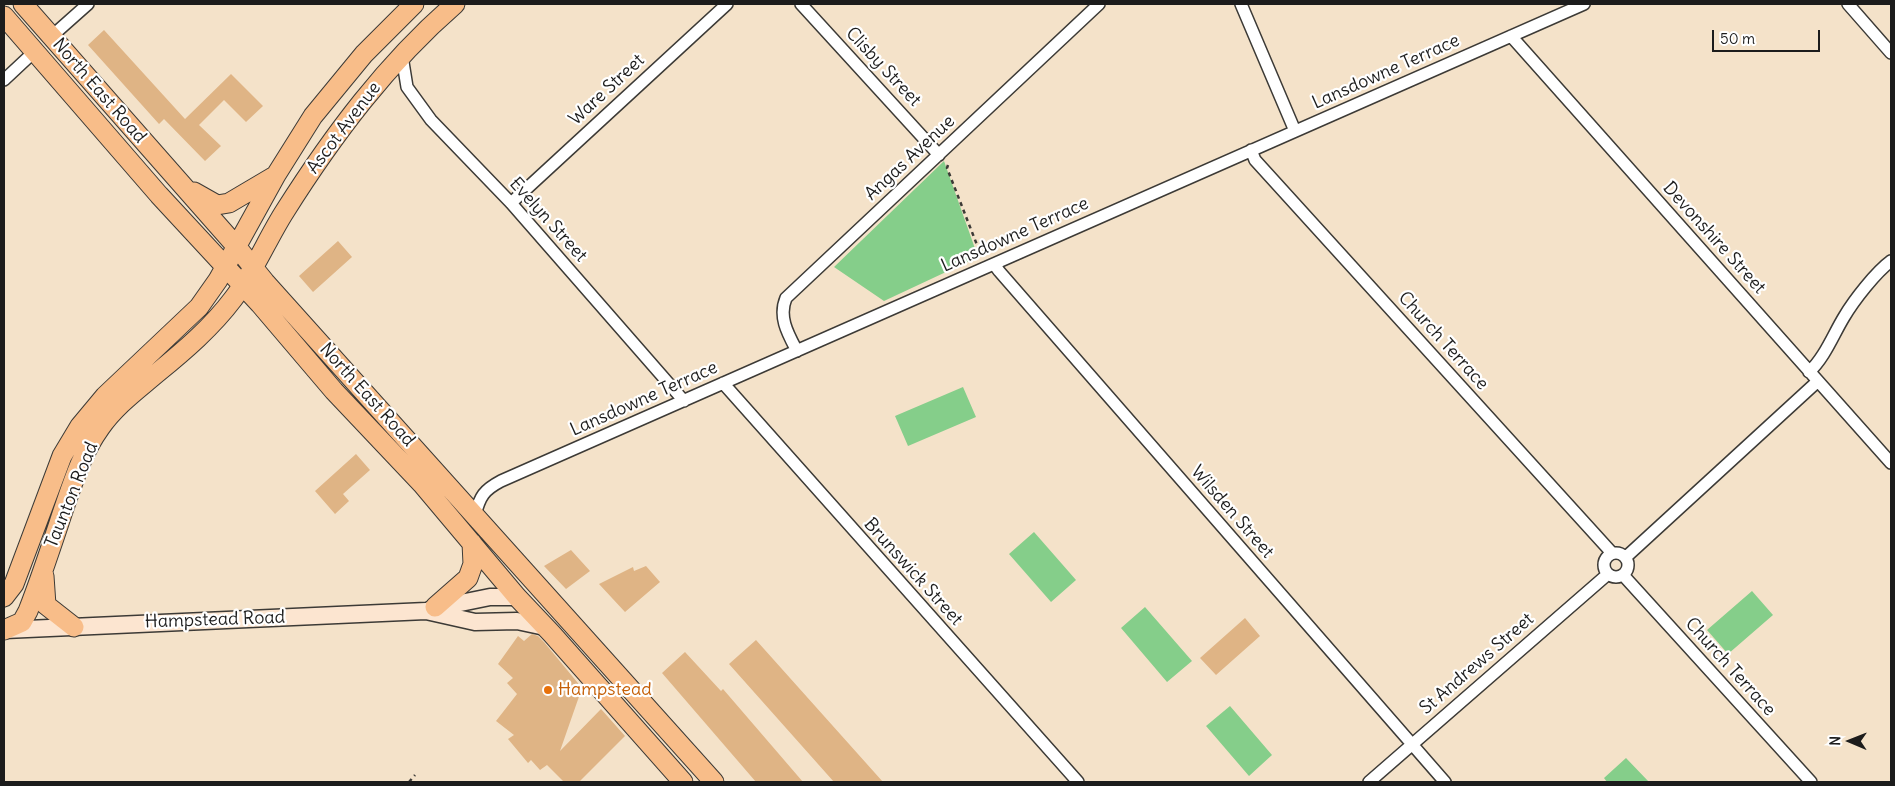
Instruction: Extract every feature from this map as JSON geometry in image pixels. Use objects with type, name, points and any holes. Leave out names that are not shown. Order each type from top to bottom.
[{"type":"highway","name":"North East Road","points":[[24,4],[253,267],[714,782]]},
{"type":"highway","name":"Ascot Avenue","points":[[236,246],[276,175],[313,116],[364,54],[414,4]]},
{"type":"highway","name":"Ascot Avenue","points":[[242,285],[284,213],[325,151],[372,88],[455,4]]},
{"type":"highway","name":"North East Road","points":[[4,16],[159,195],[242,285],[334,391],[422,484],[517,597],[546,627],[682,782]]},
{"type":"highway","points":[[180,184],[212,203],[221,205],[237,200],[276,175]]},
{"type":"highway","name":"Taunton Road","points":[[4,597],[14,584],[62,456],[80,426],[105,396],[193,314],[218,280],[236,246]]},
{"type":"highway","name":"Taunton Road","points":[[4,630],[22,622],[30,606],[84,452],[100,427],[134,391],[157,374],[215,320],[234,298],[242,285]]},
{"type":"highway","points":[[431,609],[468,578],[473,564],[472,543]]},
{"type":"highway","points":[[44,565],[46,605],[74,627]]},
{"type":"highway","points":[[517,597],[533,599],[557,606]]},
{"type":"main road","name":"Hampstead Road","points":[[4,630],[431,609],[490,597],[517,597]]},
{"type":"main road","name":"Hampstead Road","points":[[431,609],[475,622],[517,621],[546,627]]},
{"type":"street","points":[[52,36],[88,4]]},
{"type":"street","name":"Ware Street","points":[[511,203],[727,4]]},
{"type":"street","name":"Clisby Street","points":[[800,4],[944,158]]},
{"type":"street","name":"Angas Avenue","points":[[797,351],[784,320],[782,308],[786,298],[944,158],[1099,4]]},
{"type":"street","points":[[1240,4],[1295,131]]},
{"type":"street","name":"Lansdowne Terrace","points":[[475,515],[481,496],[490,487],[1584,4]]},
{"type":"street","points":[[1848,4],[1891,53]]},
{"type":"street","name":"Devonshire Street","points":[[1511,36],[1891,463]]},
{"type":"street","points":[[4,80],[35,52]]},
{"type":"street","name":"Evelyn Street","points":[[402,56],[407,87],[431,120],[511,203],[684,401]]},
{"type":"street","name":"Church Terrace","points":[[1251,150],[1255,160],[1612,553]]},
{"type":"street","points":[[1809,372],[1819,363],[1846,314],[1882,268],[1891,260]]},
{"type":"street","name":"Wilsden Street","points":[[994,264],[1445,782]]},
{"type":"street","points":[[1626,557],[1818,381]]},
{"type":"street","name":"Brunswick Street","points":[[723,384],[1078,782]]},
{"type":"street","points":[[1612,553],[1621,553],[1626,557],[1629,567],[1623,575],[1615,577],[1608,574],[1605,570],[1604,561],[1612,553]]},
{"type":"street","name":"St Andrews Street","points":[[1369,782],[1608,574]]},
{"type":"street","name":"Church Terrace","points":[[1623,575],[1811,782]]},
{"type":"path","points":[[944,158],[978,250]]},
{"type":"path","points":[[409,782],[415,775]]},
{"type":"green space","points":[[944,161],[978,257],[884,301],[834,267]]},
{"type":"green space","points":[[963,387],[976,417],[908,446],[895,416]]},
{"type":"green space","points":[[1034,532],[1076,580],[1051,602],[1009,554]]},
{"type":"green space","points":[[1752,591],[1773,615],[1728,654],[1707,630]]},
{"type":"green space","points":[[1145,607],[1192,661],[1167,682],[1121,628]]},
{"type":"green space","points":[[1230,706],[1272,755],[1249,776],[1206,726]]},
{"type":"green space","points":[[1626,758],[1649,782],[1607,782],[1604,778]]},
{"type":"building","points":[[104,30],[185,119],[231,74],[263,106],[246,122],[224,100],[199,125],[221,146],[205,161],[164,119],[159,124],[88,45]]},
{"type":"building","points":[[338,241],[352,257],[313,292],[299,276]]},
{"type":"building","points":[[356,454],[370,470],[343,494],[349,501],[335,514],[315,491]]},
{"type":"building","points":[[571,550],[590,571],[566,589],[544,566]]},
{"type":"building","points":[[646,566],[660,582],[625,612],[599,584],[633,567],[634,571]]},
{"type":"building","points":[[1245,618],[1260,636],[1216,675],[1200,658]]},
{"type":"building","points":[[532,634],[538,636],[544,642],[582,688],[560,751],[601,709],[625,736],[579,782],[564,782],[547,765],[540,770],[531,760],[528,763],[508,739],[514,735],[496,721],[517,694],[507,683],[513,678],[498,664],[518,636],[524,641]]},
{"type":"building","points":[[756,640],[883,782],[834,782],[729,664]]},
{"type":"building","points":[[685,652],[721,691],[723,689],[803,782],[756,782],[662,673]]},
{"type":"place","name":"Hampstead","points":[[548,690]]}]
